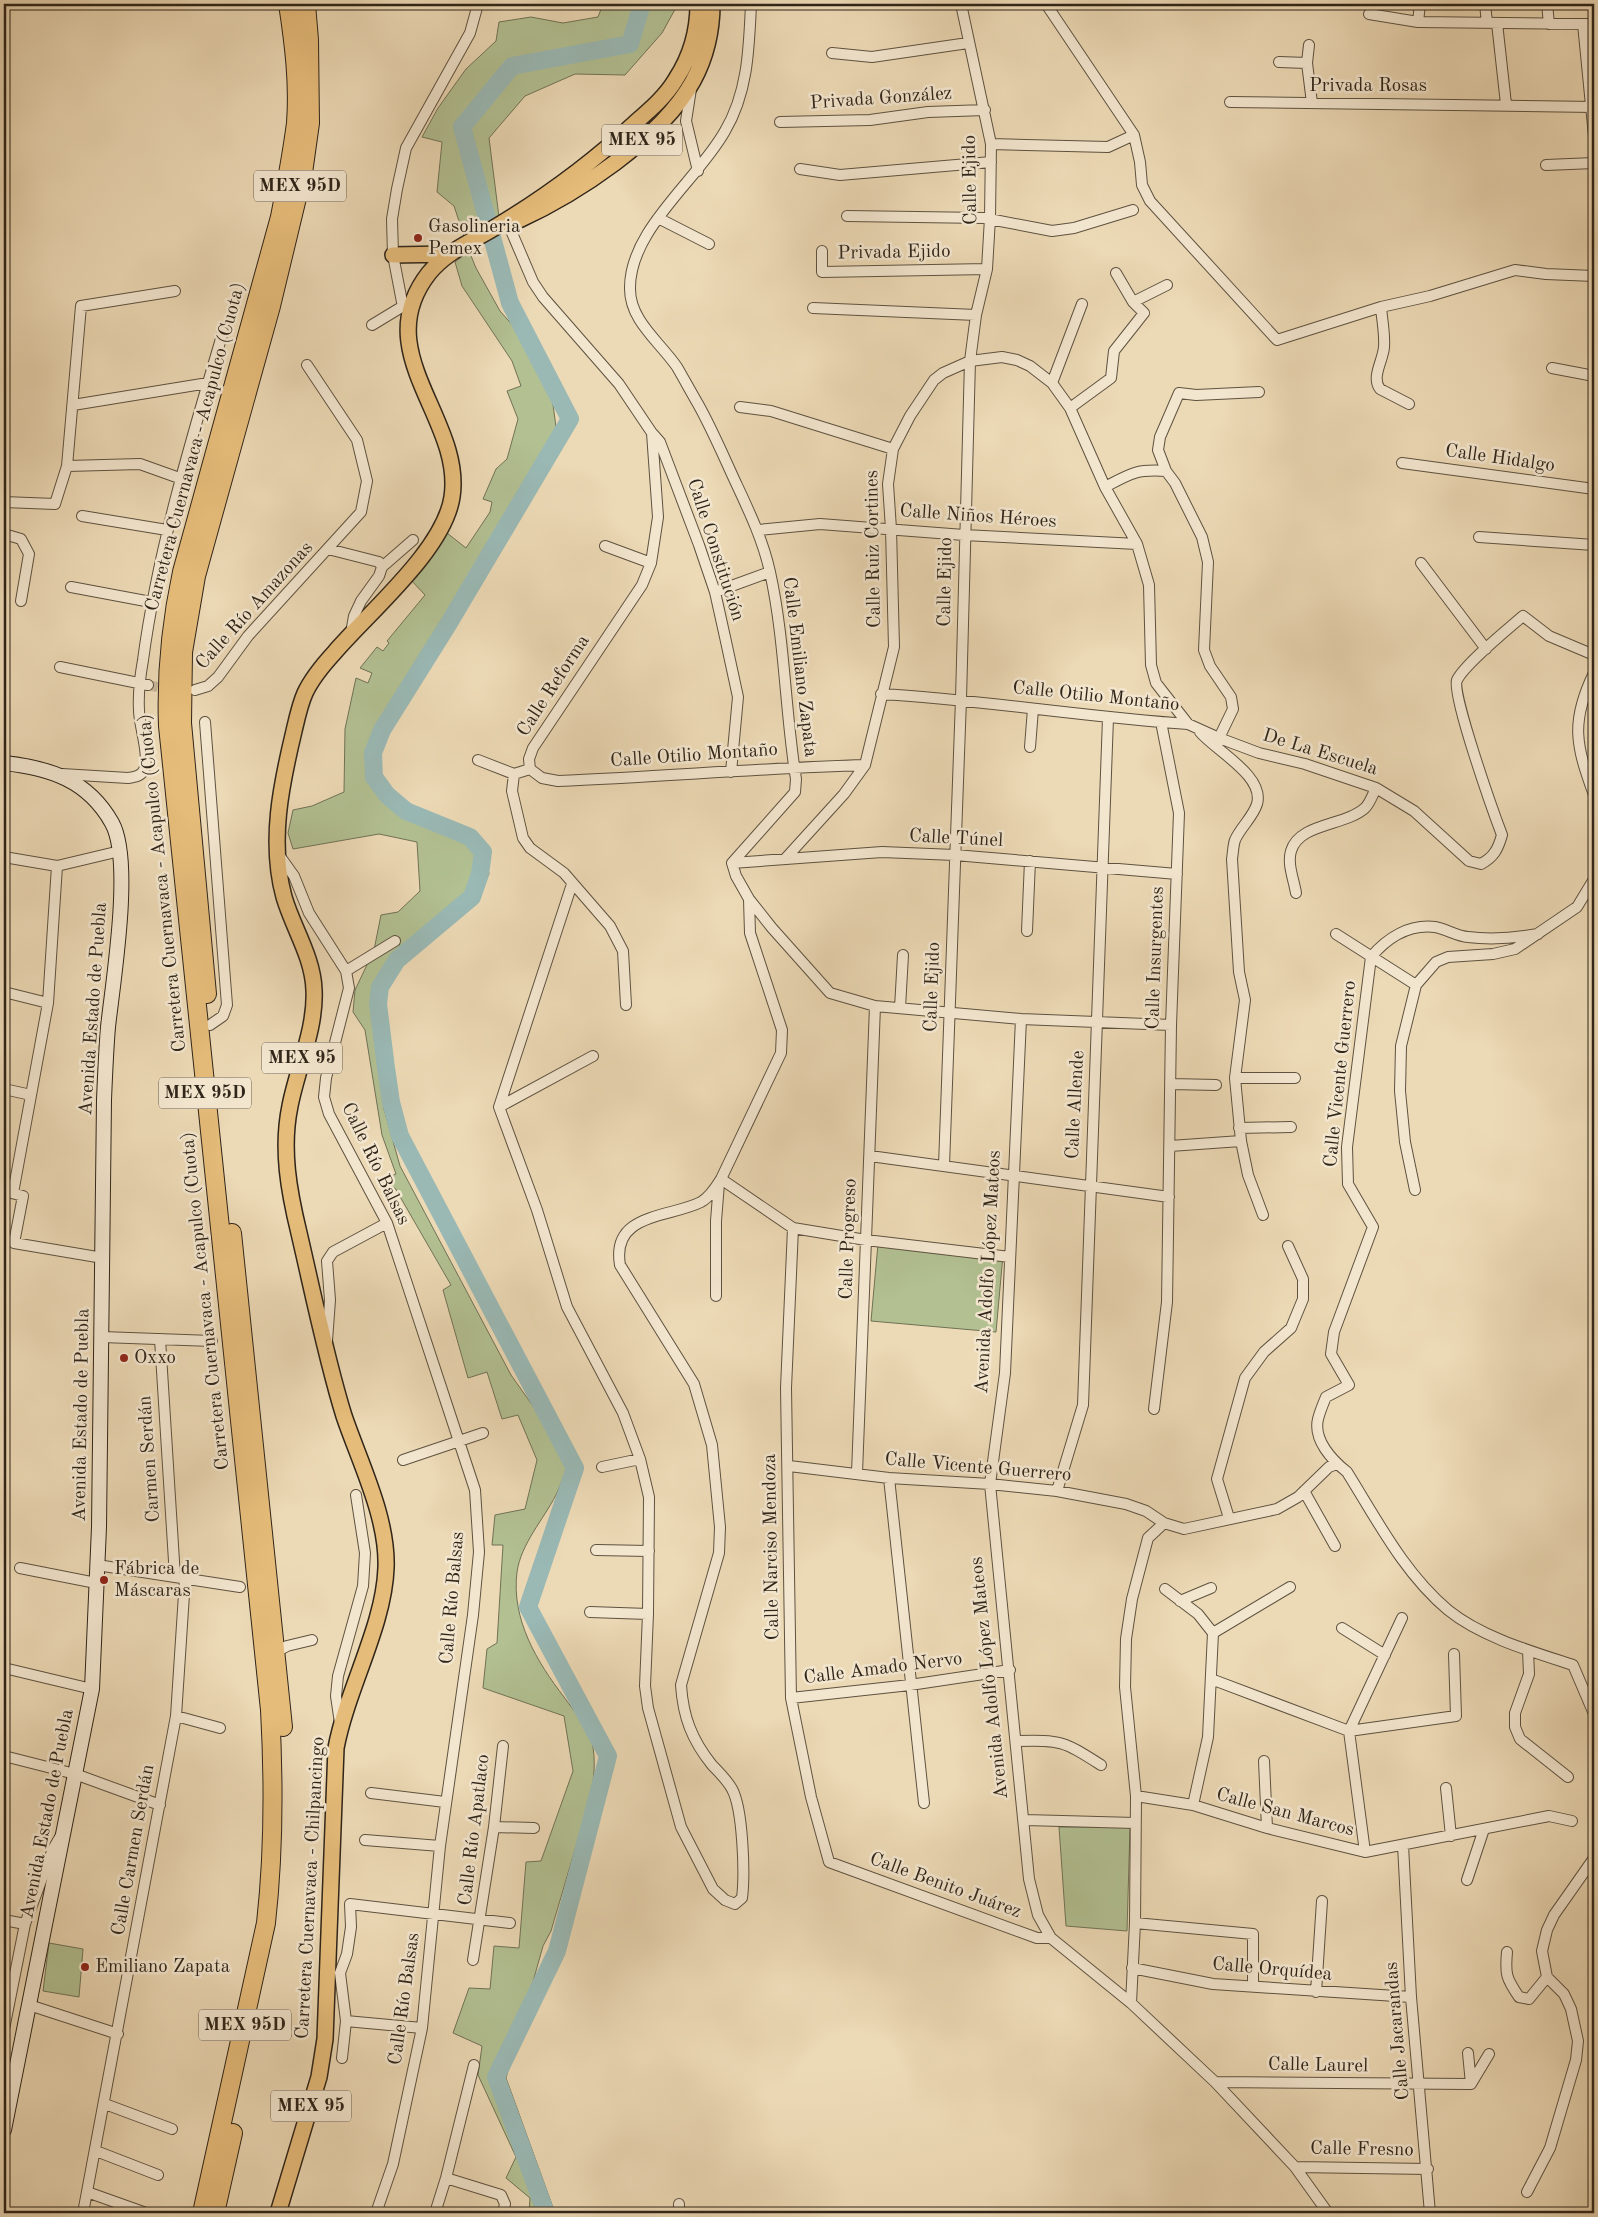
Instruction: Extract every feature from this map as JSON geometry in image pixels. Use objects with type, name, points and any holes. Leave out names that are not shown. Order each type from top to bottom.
[{"type":"highway","name":"Carretera Cuernavaca - Acapulco (Cuota)","points":[[202,2213],[266,1923],[271,1878],[274,1789],[270,1710],[168,736],[167,688],[173,615],[182,572],[280,217],[289,170],[296,121],[296,84],[288,4]]},
{"type":"highway","name":"Carretera Cuernavaca - Acapulco (Cuota)","points":[[215,2213],[267,1978],[282,1877],[285,1782],[282,1710],[210,1025],[182,723],[182,652],[196,576],[271,306],[303,173],[310,123],[309,40],[306,4]]},
{"type":"main road","name":"MEX 95","points":[[502,224],[587,164],[663,96],[680,74],[691,48],[697,23],[698,4]]},
{"type":"main road","name":"MEX 95","points":[[502,224],[553,205],[610,165],[665,118],[693,81],[708,43],[712,4]]},
{"type":"main road","name":"Carretera Cuernavaca - Chilpancingo","points":[[278,2213],[319,2077],[334,1969],[336,1748],[340,1724],[382,1600],[386,1568],[385,1535],[343,1412],[297,1226],[286,1166],[289,1110],[312,1016],[314,991],[311,968],[284,896],[276,850],[278,812],[304,694],[315,675],[351,633],[428,550],[444,524],[452,499],[454,467],[411,357],[408,308],[428,275],[448,254],[502,224]]},
{"type":"main road","points":[[393,255],[448,254]]},
{"type":"street","points":[[372,325],[408,308],[402,302],[393,255],[392,219],[406,148],[470,33],[478,4]]},
{"type":"street","name":"Calle Emiliano Zapata","points":[[732,863],[794,792],[796,779],[784,664],[770,572],[758,530],[709,423],[676,366],[636,315],[629,290],[632,266],[646,233],[698,171],[726,131],[741,98],[748,64],[751,4]]},
{"type":"street","name":"Calle Ejido","points":[[944,1166],[961,699],[970,361],[976,315],[986,269],[990,218],[991,162],[991,144],[985,110],[968,43],[961,4]]},
{"type":"street","points":[[1046,4],[1134,135],[1140,162],[1142,185],[1150,201],[1277,340],[1381,307],[1430,296],[1516,270],[1546,274],[1594,276]]},
{"type":"street","points":[[1418,22],[1420,4]]},
{"type":"street","points":[[1486,4],[1492,23],[1506,104]]},
{"type":"street","points":[[1547,4],[1549,24]]},
{"type":"street","points":[[1369,14],[1418,22],[1594,24]]},
{"type":"street","points":[[1583,24],[1593,107],[1594,136]]},
{"type":"street","points":[[832,53],[872,56],[968,43]]},
{"type":"street","points":[[1309,45],[1307,63],[1312,103]]},
{"type":"street","points":[[1279,62],[1307,63]]},
{"type":"street","points":[[693,81],[686,121],[698,171]]},
{"type":"street","name":"Privada Rosas","points":[[1230,102],[1506,104],[1593,107]]},
{"type":"street","name":"Privada González","points":[[780,122],[870,120],[928,112],[985,110]]},
{"type":"street","points":[[991,144],[1108,147],[1134,135]]},
{"type":"street","points":[[800,169],[840,175],[991,162]]},
{"type":"street","points":[[1546,165],[1594,163]]},
{"type":"street","points":[[847,216],[990,218],[1040,230],[1064,230],[1133,210]]},
{"type":"street","points":[[658,218],[710,244]]},
{"type":"street","points":[[502,224],[543,297],[619,384],[652,432]]},
{"type":"street","name":"Privada Ejido","points":[[822,251],[822,272],[986,269]]},
{"type":"street","points":[[1070,408],[1111,378],[1114,351],[1144,313],[1133,302],[1116,273]]},
{"type":"street","points":[[1133,302],[1167,285]]},
{"type":"street","points":[[4,502],[54,504],[67,466],[74,406],[81,306],[175,291]]},
{"type":"street","points":[[1052,384],[1082,304]]},
{"type":"street","points":[[1381,307],[1384,348],[1377,385],[1380,389],[1409,404]]},
{"type":"street","points":[[814,308],[976,315]]},
{"type":"street","points":[[60,774],[128,778],[138,776],[143,771],[146,762],[139,712],[144,684],[151,602],[167,530],[223,332]]},
{"type":"street","name":"Calle Ruiz Cortines","points":[[785,859],[844,794],[865,764],[894,647],[888,484],[893,449],[910,416],[934,380],[943,372],[970,361],[1002,357],[1017,360],[1030,366],[1052,384],[1070,408],[1105,487],[1136,544],[1149,586],[1151,665],[1156,683],[1188,724]]},
{"type":"street","points":[[307,365],[357,440],[367,480],[361,512],[328,549]]},
{"type":"street","points":[[1552,368],[1594,376]]},
{"type":"street","points":[[74,406],[208,383]]},
{"type":"street","points":[[1219,738],[1233,709],[1231,697],[1210,666],[1204,650],[1208,562],[1202,537],[1175,483],[1166,471],[1158,450],[1160,436],[1179,393],[1196,395],[1259,392]]},
{"type":"street","points":[[740,407],[772,411],[893,449]]},
{"type":"street","name":"Calle Reforma","points":[[514,774],[530,769],[529,759],[533,748],[642,585],[651,563],[658,516],[652,432]]},
{"type":"street","name":"Calle Constitución","points":[[652,432],[660,442],[700,545],[715,592],[738,697],[731,772]]},
{"type":"street","name":"Calle Hidalgo","points":[[1402,463],[1594,488]]},
{"type":"street","points":[[67,466],[140,464],[182,479]]},
{"type":"street","points":[[1105,487],[1131,473],[1143,469],[1166,471]]},
{"type":"street","points":[[82,516],[167,530]]},
{"type":"street","name":"Calle Niños Héroes","points":[[758,530],[820,524],[964,535],[1136,544]]},
{"type":"street","points":[[4,534],[20,539],[29,554],[21,601]]},
{"type":"street","points":[[1479,537],[1594,544]]},
{"type":"street","points":[[351,633],[354,616],[360,601],[379,576],[382,567],[413,540]]},
{"type":"street","points":[[605,546],[651,563]]},
{"type":"street","name":"Calle Río Amazonas","points":[[195,690],[208,686],[218,677],[248,636],[328,549],[379,562],[382,567]]},
{"type":"street","points":[[1421,563],[1486,648],[1523,616],[1549,636],[1594,655]]},
{"type":"street","points":[[715,592],[770,572]]},
{"type":"street","points":[[71,587],[151,602]]},
{"type":"street","name":"De La Escuela","points":[[1188,724],[1259,753],[1304,764],[1376,788],[1414,811],[1469,861],[1481,864],[1491,859],[1498,848],[1502,835],[1480,773],[1455,687],[1461,674],[1486,648]]},
{"type":"street","points":[[60,667],[144,684]]},
{"type":"street","points":[[1594,679],[1582,701],[1578,727],[1579,751],[1594,795]]},
{"type":"street","name":"Calle Otilio Montaño","points":[[881,694],[961,699],[1033,710],[1188,724]]},
{"type":"street","points":[[1030,748],[1033,710]]},
{"type":"street","name":"Calle Allende","points":[[1057,1491],[1083,1405],[1108,718]]},
{"type":"street","points":[[205,722],[227,1005],[223,1016],[210,1025]]},
{"type":"street","name":"Calle Insurgentes","points":[[1154,1409],[1167,1302],[1171,1026],[1179,813],[1160,722]]},
{"type":"street","points":[[1198,729],[1209,742],[1249,775],[1257,789],[1257,804],[1235,841],[1232,859],[1239,972],[1245,1000],[1235,1078],[1241,1141],[1248,1175],[1263,1216]]},
{"type":"street","points":[[478,760],[514,774],[512,791],[523,838],[530,848],[564,872],[572,884],[610,926],[623,951],[626,1005]]},
{"type":"street","name":"Avenida Estado de Puebla","points":[[4,763],[30,766],[60,774],[74,782],[100,806],[113,824],[120,851],[121,902],[108,1030],[104,1100],[102,1337],[92,1689],[29,2005],[9,2088],[4,2130]]},
{"type":"street","name":"Calle Otilio Montaño","points":[[530,769],[542,778],[558,781],[865,764]]},
{"type":"street","points":[[1296,893],[1290,865],[1291,852],[1296,839],[1316,829],[1353,816],[1366,806],[1376,788]]},
{"type":"street","points":[[276,850],[294,876],[309,913],[346,971],[395,941]]},
{"type":"street","points":[[4,857],[57,866],[120,851]]},
{"type":"street","name":"Calle Túnel","points":[[732,863],[882,852],[955,855],[1177,874]]},
{"type":"street","points":[[1027,931],[1030,861]]},
{"type":"street","points":[[732,863],[736,876],[749,899],[830,993],[874,1006],[1022,1018],[1171,1026]]},
{"type":"street","points":[[57,866],[48,1003],[31,1095],[8,1192],[23,1196],[14,1243],[103,1258]]},
{"type":"street","name":"Calle Vicente Guerrero","points":[[1415,1190],[1404,1142],[1400,1091],[1401,1046],[1416,985],[1436,962],[1448,957],[1493,954],[1515,949],[1577,907],[1594,879]]},
{"type":"street","points":[[572,884],[499,1107],[537,1210],[567,1307],[622,1413],[640,1458],[649,1497],[645,1686],[648,1708],[681,1827],[713,1889],[725,1900],[735,1904],[742,1898],[745,1879],[741,1830],[732,1789],[698,1747],[685,1716],[681,1693],[681,1685],[719,1553],[720,1527],[712,1445],[694,1384],[620,1265],[618,1252],[621,1239],[629,1229],[655,1216],[701,1202],[711,1194],[720,1181],[781,1053],[782,1030],[750,933],[749,899]]},
{"type":"street","name":"Calle Vicente Guerrero","points":[[789,1466],[888,1478],[990,1484],[1057,1491],[1126,1504],[1146,1511],[1164,1523],[1184,1529],[1277,1509],[1304,1491],[1329,1467],[1337,1464],[1319,1439],[1317,1421],[1326,1396],[1349,1385],[1331,1354],[1334,1332],[1373,1227],[1348,1184],[1348,1147],[1371,957],[1382,944],[1408,929],[1435,927],[1465,937],[1486,939],[1538,934]]},
{"type":"street","points":[[1336,934],[1416,985]]},
{"type":"street","points":[[900,1008],[903,955]]},
{"type":"street","name":"Calle Río Balsas","points":[[346,971],[349,988],[326,1078],[324,1097],[329,1114],[386,1223],[475,1490],[479,1552],[473,1615],[445,1802],[422,2028],[393,2164],[376,2213]]},
{"type":"street","points":[[4,992],[48,1003]]},
{"type":"street","name":"Calle Progreso","points":[[857,1473],[874,1006]]},
{"type":"street","name":"Avenida Adolfo López Mateos","points":[[1022,1018],[1016,1177],[1010,1257],[1005,1373],[990,1484],[1025,1820],[1029,1879],[1038,1915],[1051,1938],[1131,2003],[1215,2082],[1295,2166],[1328,2213]]},
{"type":"street","points":[[499,1107],[593,1056]]},
{"type":"street","points":[[1235,1078],[1295,1078]]},
{"type":"street","points":[[1170,1084],[1216,1085]]},
{"type":"street","points":[[4,1089],[31,1095]]},
{"type":"street","points":[[1240,1128],[1291,1127]]},
{"type":"street","points":[[1170,1146],[1241,1141]]},
{"type":"street","points":[[870,1156],[1169,1197]]},
{"type":"street","points":[[720,1181],[793,1228],[866,1240],[1010,1257]]},
{"type":"street","points":[[716,1296],[716,1221],[720,1181]]},
{"type":"street","points":[[327,1347],[330,1300],[328,1261],[334,1252],[386,1223]]},
{"type":"street","name":"Calle Narciso Mendoza","points":[[793,1228],[786,1388],[789,1466],[791,1698],[811,1798],[829,1862]]},
{"type":"street","points":[[1229,1518],[1217,1479],[1246,1378],[1264,1352],[1291,1328],[1303,1299],[1303,1279],[1288,1246]]},
{"type":"street","points":[[102,1337],[212,1341]]},
{"type":"street","name":"Carmen Serdán","points":[[160,1339],[180,1578]]},
{"type":"street","points":[[403,1460],[483,1433]]},
{"type":"street","points":[[602,1467],[640,1458]]},
{"type":"street","points":[[1337,1464],[1347,1472],[1404,1564],[1448,1610],[1477,1628],[1528,1651],[1573,1665],[1594,1714]]},
{"type":"street","points":[[888,1478],[924,1802]]},
{"type":"street","points":[[1304,1491],[1335,1546]]},
{"type":"street","points":[[340,1724],[336,1696],[338,1676],[363,1586],[365,1553],[356,1495]]},
{"type":"street","points":[[1131,2003],[1135,1923],[1136,1796],[1124,1687],[1126,1639],[1132,1599],[1148,1538],[1164,1523]]},
{"type":"street","points":[[596,1550],[648,1551]]},
{"type":"street","points":[[97,1564],[240,1588]]},
{"type":"street","points":[[20,1568],[96,1583]]},
{"type":"street","name":"Calle Carmen Serdán","points":[[83,2213],[105,2104],[176,1716],[180,1578]]},
{"type":"street","points":[[1213,1632],[1290,1587]]},
{"type":"street","points":[[1180,1601],[1211,1588]]},
{"type":"street","points":[[1165,1589],[1198,1614],[1213,1632],[1208,1737],[1193,1805]]},
{"type":"street","points":[[590,1612],[648,1614]]},
{"type":"street","points":[[1365,1852],[1349,1731],[1402,1618]]},
{"type":"street","points":[[1342,1628],[1385,1655]]},
{"type":"street","points":[[276,1652],[287,1646],[312,1640]]},
{"type":"street","points":[[1528,1651],[1529,1674],[1515,1713],[1515,1727],[1520,1739],[1568,1777]]},
{"type":"street","points":[[1211,1679],[1349,1731],[1456,1716],[1454,1654]]},
{"type":"street","points":[[4,1668],[92,1689]]},
{"type":"street","name":"Calle Amado Nervo","points":[[791,1698],[910,1685],[1010,1670]]},
{"type":"street","points":[[176,1716],[220,1728]]},
{"type":"street","points":[[1017,1741],[1053,1740],[1068,1744],[1101,1765]]},
{"type":"street","name":"Calle Río Apatlaco","points":[[473,1960],[494,1827],[503,1746]]},
{"type":"street","points":[[4,1756],[75,1774],[160,1805]]},
{"type":"street","points":[[1264,1761],[1267,1828]]},
{"type":"street","points":[[1446,1788],[1451,1836]]},
{"type":"street","points":[[371,1793],[445,1802]]},
{"type":"street","name":"Calle San Marcos","points":[[1136,1796],[1193,1805],[1267,1828],[1365,1852],[1549,1816],[1572,1821]]},
{"type":"street","points":[[1025,1820],[1135,1823]]},
{"type":"street","points":[[494,1827],[534,1828]]},
{"type":"street","points":[[1467,1880],[1484,1828]]},
{"type":"street","points":[[4,2029],[9,1973],[52,1849],[64,1833]]},
{"type":"street","points":[[365,1840],[440,1846]]},
{"type":"street","name":"Calle Jacarandas","points":[[1403,1845],[1411,1997],[1428,2169],[1430,2213]]},
{"type":"street","points":[[1527,2192],[1550,2148],[1576,2060],[1578,2041],[1568,2002],[1564,1994],[1547,1977],[1542,1951],[1547,1930],[1554,1915],[1594,1858]]},
{"type":"street","name":"Calle Benito Juárez","points":[[829,1862],[1037,1938],[1051,1938]]},
{"type":"street","points":[[1316,1992],[1322,1901]]},
{"type":"street","points":[[342,2058],[346,2021],[334,1969],[347,1954],[351,1927],[350,1904],[434,1916],[510,1923]]},
{"type":"street","points":[[4,1920],[25,1924]]},
{"type":"street","points":[[1135,1923],[1253,1934],[1253,1987]]},
{"type":"street","points":[[1507,1952],[1505,1972],[1508,1981],[1519,1996],[1529,1999],[1547,1977]]},
{"type":"street","name":"Calle Orquídea","points":[[1132,1968],[1213,1984],[1411,1997]]},
{"type":"street","points":[[29,2005],[118,2034]]},
{"type":"street","points":[[346,2021],[422,2028]]},
{"type":"street","points":[[1468,2053],[1471,2084]]},
{"type":"street","points":[[1471,2084],[1489,2054]]},
{"type":"street","points":[[435,2213],[446,2178],[474,2065]]},
{"type":"street","name":"Calle Laurel","points":[[1215,2082],[1471,2084]]},
{"type":"street","points":[[105,2104],[172,2129]]},
{"type":"street","points":[[96,2151],[158,2175]]},
{"type":"street","name":"Calle Fresno","points":[[1295,2166],[1428,2169]]},
{"type":"street","points":[[446,2178],[504,2198],[503,2213]]},
{"type":"street","points":[[87,2192],[146,2213]]},
{"type":"green space","points":[[603,4],[678,4],[662,33],[625,75],[575,74],[525,96],[489,138],[500,225],[469,251],[454,206],[437,192],[442,142],[422,137],[438,108],[466,69],[496,41],[499,22],[531,17],[563,23],[598,17]]},
{"type":"green space","points":[[469,251],[476,268],[500,311],[531,346],[551,390],[557,434],[544,472],[451,608],[382,721],[375,741],[376,775],[381,791],[393,803],[414,816],[439,824],[466,836],[485,853],[489,874],[478,893],[459,911],[402,949],[387,970],[381,992],[384,1109],[400,1166],[511,1375],[535,1409],[567,1467],[556,1495],[523,1552],[517,1572],[516,1589],[522,1623],[528,1639],[544,1669],[590,1736],[594,1755],[594,1776],[591,1795],[551,1931],[543,1946],[506,2078],[555,2213],[529,2213],[530,2198],[506,2178],[516,2157],[478,2075],[482,2046],[453,2033],[469,1988],[490,1989],[494,1946],[519,1948],[526,1862],[541,1861],[573,1771],[564,1716],[483,1688],[487,1649],[497,1643],[503,1545],[492,1545],[495,1515],[525,1509],[537,1460],[518,1415],[502,1419],[487,1372],[468,1378],[443,1290],[451,1285],[395,1188],[383,1189],[379,1181],[396,1174],[382,1135],[365,1030],[353,1012],[355,990],[374,950],[381,915],[398,912],[420,891],[417,842],[379,834],[293,849],[288,833],[293,810],[312,806],[344,792],[345,729],[356,678],[368,683],[372,673],[360,668],[377,647],[383,651],[389,643],[387,641],[425,595],[410,579],[447,533],[466,548],[490,512],[492,502],[483,499],[496,469],[507,459],[518,419],[507,391],[521,386],[512,361],[462,286],[455,262]]},
{"type":"green space","points":[[878,1244],[1003,1255],[996,1332],[871,1321]]},
{"type":"green space","points":[[1059,1827],[1130,1827],[1127,1931],[1066,1926]]},
{"type":"green space","points":[[49,1943],[83,1949],[79,1997],[43,1991]]},
{"type":"waterway","points":[[546,2213],[496,2077],[557,1951],[608,1756],[528,1607],[575,1468],[400,1136],[391,1102],[378,1004],[380,987],[397,960],[472,897],[480,874],[483,852],[470,837],[406,811],[387,795],[374,777],[373,753],[382,730],[449,623],[570,419],[510,303],[462,127],[512,66],[630,44],[642,4]]},
{"type":"tunnel","points":[[148,685],[172,690]]},
{"type":"place","name":"Gasolineria Pemex","points":[[418,238]]},
{"type":"place","name":"Oxxo","points":[[124,1358]]},
{"type":"place","name":"Fábrica de Máscaras","points":[[104,1580]]},
{"type":"place","name":"Emiliano Zapata","points":[[85,1967]]}]
